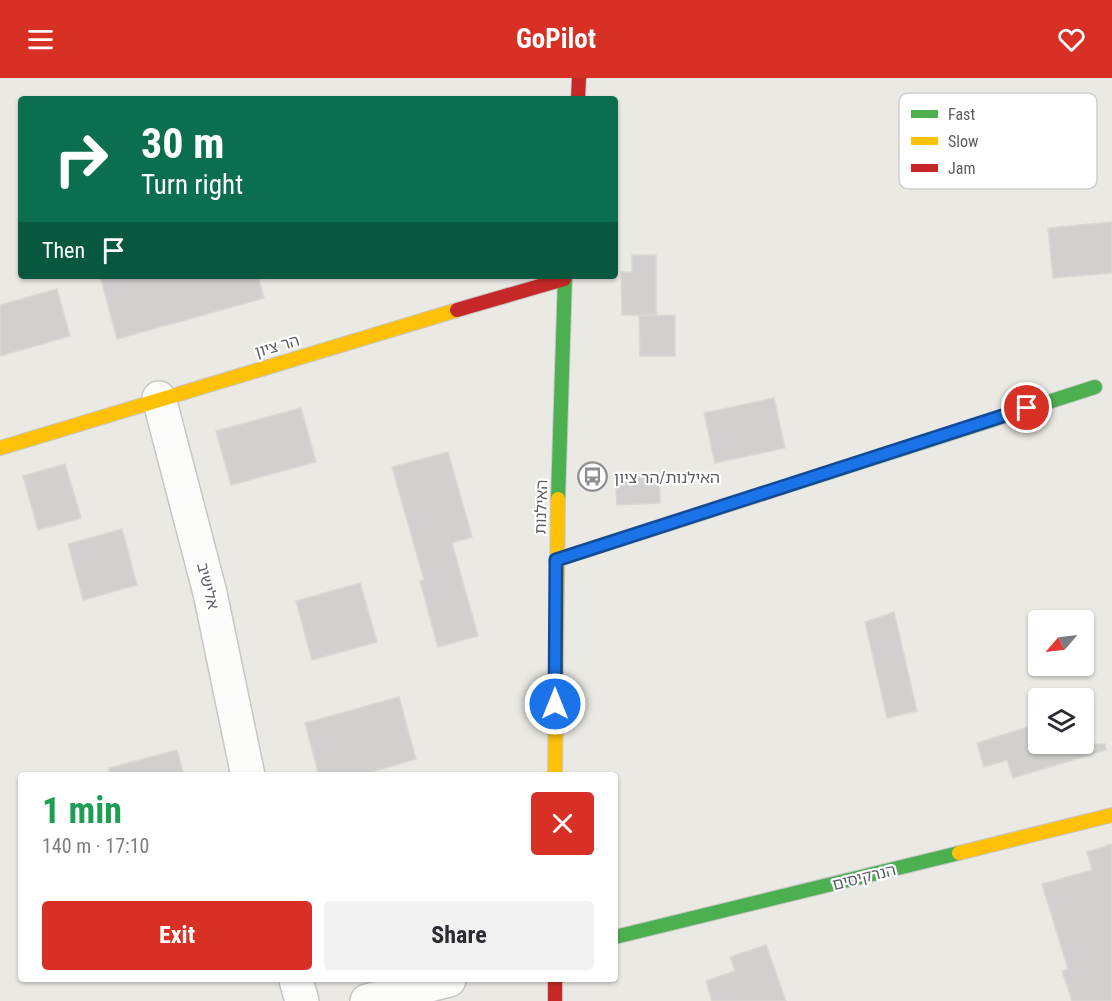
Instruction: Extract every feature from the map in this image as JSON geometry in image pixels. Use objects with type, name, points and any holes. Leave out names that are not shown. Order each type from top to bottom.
[{"type":"street","points":[[578,96],[579,78]]},
{"type":"street","name":"הר ציון","points":[[0,448],[557,279]]},
{"type":"street","name":"האילנות","points":[[555,772],[556,560],[564,279]]},
{"type":"street","points":[[556,560],[1095,387]]},
{"type":"street","name":"אלישיב","points":[[159,398],[210,593],[247,772]]},
{"type":"street","name":"הנרקיסים","points":[[618,936],[1112,815]]},
{"type":"street","points":[[297,982],[302,1001]]},
{"type":"street","points":[[367,1001],[441,982]]},
{"type":"street","points":[[555,982],[555,1001]]},
{"type":"building","points":[[1112,222],[1112,273],[1053,278],[1048,228]]},
{"type":"building","points":[[632,255],[656,255],[656,315],[622,315],[621,272],[632,272]]},
{"type":"building","points":[[101,279],[259,279],[264,298],[117,339]]},
{"type":"building","points":[[57,289],[70,336],[0,356],[0,305]]},
{"type":"building","points":[[675,315],[675,356],[640,356],[639,316]]},
{"type":"building","points":[[774,398],[785,448],[715,463],[704,413]]},
{"type":"building","points":[[301,408],[316,462],[231,485],[216,431]]},
{"type":"building","points":[[448,452],[472,537],[452,543],[478,636],[438,647],[420,581],[424,580],[392,467]]},
{"type":"building","points":[[65,464],[81,518],[38,530],[23,476]]},
{"type":"building","points":[[659,473],[660,503],[617,505],[615,475]]},
{"type":"building","points":[[122,529],[137,585],[83,600],[68,544]]},
{"type":"building","points":[[360,583],[377,642],[312,660],[296,601]]},
{"type":"building","points":[[894,612],[917,711],[887,718],[865,622]]},
{"type":"building","points":[[399,697],[416,759],[371,772],[318,772],[305,723]]},
{"type":"building","points":[[1028,727],[1028,754],[1093,754],[1013,778],[1007,760],[984,767],[977,743]]},
{"type":"building","points":[[1094,744],[1105,744],[1106,750],[1094,754]]},
{"type":"building","points":[[177,750],[183,772],[110,772],[109,768]]},
{"type":"building","points":[[1112,844],[1112,1001],[1072,1001],[1062,971],[1068,969],[1042,884],[1092,870],[1087,852]]},
{"type":"building","points":[[766,945],[786,1001],[712,1001],[706,981],[735,971],[730,957]]},
{"type":"traffic: fast","points":[[558,499],[565,279]]},
{"type":"traffic: fast","points":[[777,489],[1095,387]]},
{"type":"traffic: fast","points":[[618,936],[959,853]]},
{"type":"traffic: slow","points":[[0,448],[457,310]]},
{"type":"traffic: slow","points":[[556,560],[777,489]]},
{"type":"traffic: slow","points":[[555,772],[558,499]]},
{"type":"traffic: slow","points":[[959,853],[1112,815]]},
{"type":"traffic: jam","points":[[578,96],[579,78]]},
{"type":"traffic: jam","points":[[457,310],[564,279]]},
{"type":"traffic: jam","points":[[555,982],[555,1001]]},
{"type":"place","name":"האילנות/הר ציון","points":[[593,477]]},
{"type":"route","points":[[555,704],[556,560],[1027,408]]}]
